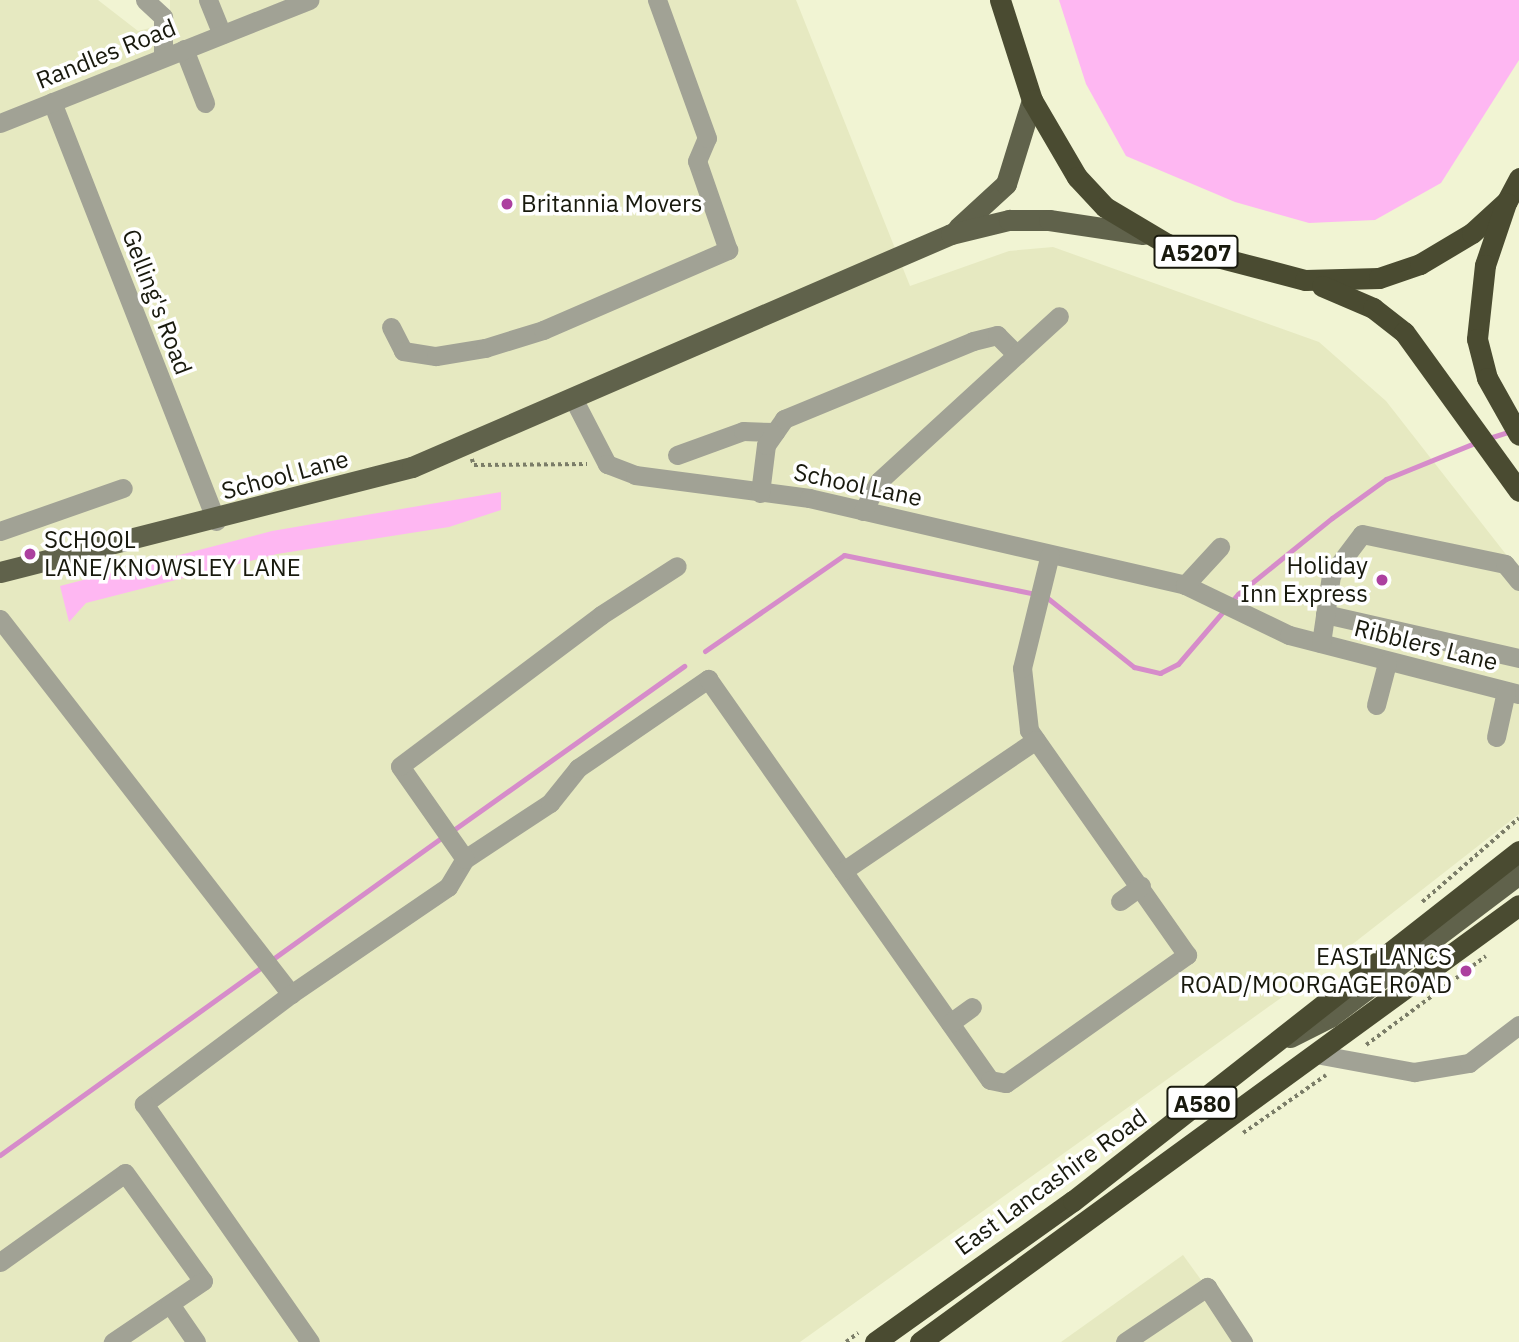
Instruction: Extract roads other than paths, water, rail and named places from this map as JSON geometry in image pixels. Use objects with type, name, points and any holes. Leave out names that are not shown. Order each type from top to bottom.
[{"type":"highway","name":"A5207","points":[[1000,0],[1032,100],[1077,177],[1143,234],[1306,280],[1390,318],[1476,429],[1519,491]]},
{"type":"highway","name":"A5207","points":[[1514,427],[1487,378],[1477,339],[1485,265],[1507,201],[1519,177]]},
{"type":"highway","name":"A5207","points":[[1306,280],[1397,273],[1444,252],[1507,201]]},
{"type":"highway","points":[[1454,903],[1519,838]]},
{"type":"highway","name":"East Lancashire Road","points":[[875,1342],[1282,1041],[1519,851]]},
{"type":"highway","name":"A580","points":[[920,1342],[1321,1055],[1519,905]]},
{"type":"main road","name":"School Lane","points":[[951,234],[1006,184],[1032,100]]},
{"type":"main road","name":"School Lane","points":[[0,572],[216,521],[466,447],[575,402],[951,234],[1009,220],[1049,220],[1143,234]]},
{"type":"main road","points":[[1282,1041],[1330,1017],[1519,874]]},
{"type":"street","points":[[145,0],[163,17],[163,57]]},
{"type":"street","points":[[208,0],[222,34]]},
{"type":"street","name":"Randles Road","points":[[0,123],[309,0]]},
{"type":"street","points":[[391,327],[403,351],[436,356],[485,348],[543,330],[728,250],[697,161],[707,138],[657,0]]},
{"type":"street","points":[[184,49],[205,103]]},
{"type":"street","name":"Gelling's Road","points":[[52,102],[216,521]]},
{"type":"street","points":[[863,511],[879,481],[1059,316]]},
{"type":"street","points":[[760,493],[766,444],[783,419],[973,341],[997,335],[1017,355]]},
{"type":"street","name":"School Lane","points":[[575,402],[607,464],[635,475],[863,511],[1084,562]]},
{"type":"street","points":[[677,455],[743,431],[775,432]]},
{"type":"street","points":[[0,531],[123,488]]},
{"type":"street","points":[[1321,643],[1331,575],[1362,534],[1505,564],[1519,582]]},
{"type":"street","points":[[1185,586],[1220,547]]},
{"type":"street","points":[[310,1342],[144,1104],[291,994],[448,887],[460,852],[550,803],[578,768],[708,679],[990,1080],[1006,1083],[1184,961],[1186,948],[1029,730],[1023,668],[1050,554]]},
{"type":"street","name":"Ribblers Lane","points":[[1084,562],[1185,586],[1217,597],[1240,610],[1321,643],[1387,663],[1512,692]]},
{"type":"street","points":[[460,852],[400,766],[601,615],[677,566]]},
{"type":"street","points":[[1325,614],[1519,658]]},
{"type":"street","points":[[0,619],[258,955],[291,994]]},
{"type":"street","points":[[1376,705],[1387,663]]},
{"type":"street","points":[[1496,737],[1512,692]]},
{"type":"street","points":[[843,871],[1036,740]]},
{"type":"street","points":[[1120,901],[1141,886]]},
{"type":"street","points":[[950,1023],[972,1007]]},
{"type":"street","points":[[1321,1055],[1413,1072],[1469,1063],[1519,1026]]},
{"type":"street","points":[[0,1262],[125,1173],[203,1281],[113,1342]]},
{"type":"street","points":[[1125,1342],[1207,1287],[1243,1342]]},
{"type":"street","points":[[170,1304],[196,1342]]},
{"type":"waterway","points":[[1486,439],[1510,431]]},
{"type":"waterway","points":[[1045,596],[1134,667],[1160,673],[1178,664],[1238,594],[1332,518],[1386,479],[1477,442]]},
{"type":"waterway","points":[[705,651],[844,555],[1035,594]]},
{"type":"waterway","points":[[452,831],[684,666]]},
{"type":"waterway","points":[[0,1155],[444,836]]},
{"type":"place","name":"Britannia Movers","points":[[507,204]]},
{"type":"place","name":"SCHOOL LANE/KNOWSLEY LANE","points":[[30,554]]},
{"type":"place","name":"Holiday Inn Express","points":[[1382,580]]},
{"type":"place","name":"EAST LANCS ROAD/MOORGAGE ROAD","points":[[1466,971]]}]
